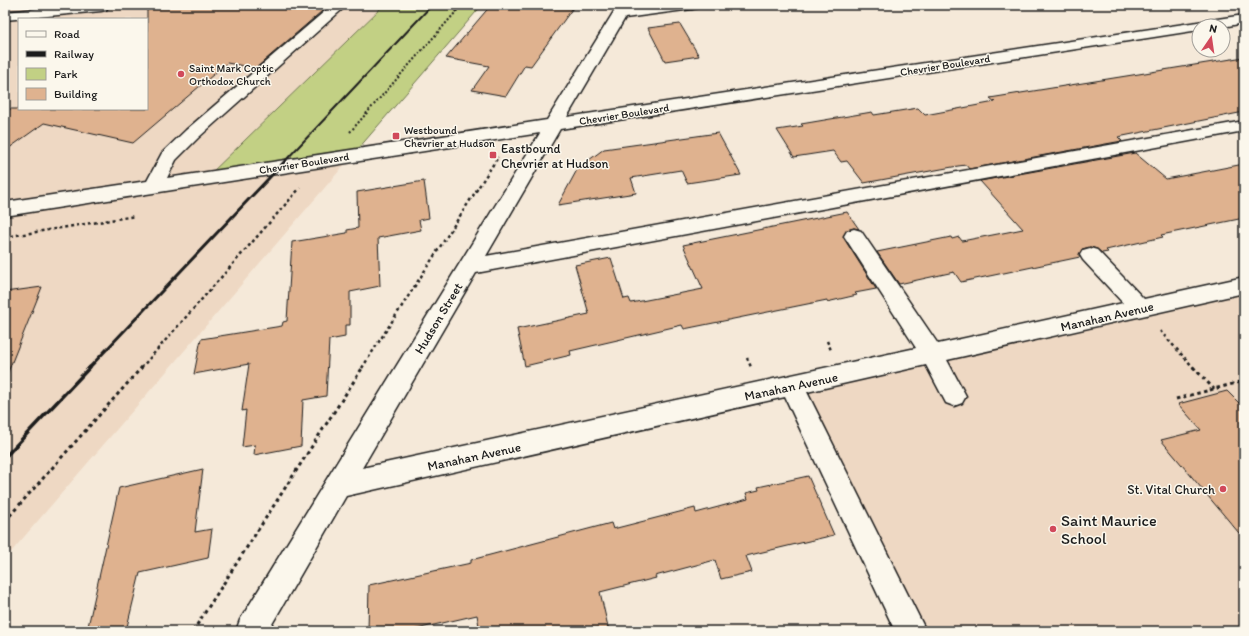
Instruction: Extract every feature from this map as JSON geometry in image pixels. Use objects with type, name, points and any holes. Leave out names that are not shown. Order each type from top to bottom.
[{"type":"street","points":[[154,186],[168,157],[192,134],[340,5]]},
{"type":"street","points":[[623,10],[692,5]]},
{"type":"street","points":[[5,16],[101,7]]},
{"type":"street","name":"Hudson Street","points":[[251,631],[623,10]]},
{"type":"street","name":"Chevrier Boulevard","points":[[5,209],[1244,19]]},
{"type":"street","points":[[468,267],[1244,126]]},
{"type":"street","points":[[854,236],[933,355],[954,396]]},
{"type":"street","points":[[1090,255],[1140,308]]},
{"type":"street","name":"Manahan Avenue","points":[[337,486],[1244,286]]},
{"type":"street","points":[[792,386],[911,631]]},
{"type":"path","points":[[5,521],[462,5]]},
{"type":"path","points":[[193,631],[501,153]]},
{"type":"path","points":[[1140,308],[1214,389]]},
{"type":"path","points":[[1176,399],[1244,381]]},
{"type":"shaded area","points":[[5,5],[384,5],[207,178],[352,156],[5,559]]},
{"type":"shaded area","name":"Saint Maurice School","points":[[1244,285],[1244,631],[911,631],[792,386]]},
{"type":"green space","points":[[384,5],[482,5],[352,156],[206,178]]},
{"type":"building","name":"Saint Mark Coptic Orthodox Church","points":[[147,5],[329,5],[256,68],[227,63],[133,143],[44,123],[5,151],[5,109],[148,110]]},
{"type":"building","points":[[491,5],[575,5],[531,66],[525,65],[506,96],[472,90],[489,66],[446,58]]},
{"type":"building","points":[[680,24],[699,56],[665,61],[648,28]]},
{"type":"building","points":[[1244,57],[1244,112],[1118,137],[1122,141],[969,169],[966,165],[958,166],[864,183],[847,161],[841,162],[833,151],[794,157],[777,130],[803,126],[801,124],[872,112],[874,115],[918,108],[925,115],[995,102],[990,98]]},
{"type":"building","points":[[718,133],[741,175],[687,183],[681,170],[631,178],[636,193],[558,205],[578,168],[604,149]]},
{"type":"building","points":[[1135,153],[1166,179],[1244,164],[1244,218],[1161,235],[1163,237],[1106,250],[1108,252],[1102,253],[1097,249],[1090,247],[1082,249],[1079,254],[1080,257],[961,282],[954,272],[899,284],[877,252],[951,237],[952,239],[959,237],[962,241],[1023,229],[980,181]]},
{"type":"building","points":[[424,181],[429,218],[419,220],[421,230],[378,238],[380,286],[350,292],[350,325],[345,325],[345,337],[329,340],[326,396],[303,400],[301,446],[254,455],[255,445],[242,447],[246,410],[242,411],[249,364],[194,374],[201,339],[282,326],[283,322],[287,321],[292,242],[347,233],[347,230],[358,228],[357,192]]},
{"type":"building","points":[[847,212],[859,229],[854,228],[847,230],[843,237],[876,289],[855,293],[857,295],[827,302],[827,300],[684,329],[682,325],[570,351],[571,355],[525,366],[517,329],[589,314],[575,265],[611,258],[624,299],[629,298],[631,303],[703,289],[683,245]]},
{"type":"building","points":[[42,287],[6,377],[5,377],[5,292]]},
{"type":"building","name":"St. Vital Church","points":[[1227,391],[1244,408],[1244,539],[1161,440],[1201,430],[1178,404]]},
{"type":"building","points":[[203,469],[195,532],[212,529],[208,558],[140,573],[126,631],[87,631],[119,488]]},
{"type":"building","points":[[808,476],[834,535],[746,556],[752,572],[721,579],[715,560],[655,576],[656,578],[600,592],[609,631],[480,631],[477,615],[408,631],[368,631],[369,585],[471,563],[471,560],[611,523],[613,529],[695,508],[696,513],[748,499],[746,493],[759,490],[758,487]]},
{"type":"railway","points":[[285,161],[432,5]]},
{"type":"railway","points":[[89,368],[286,160]]},
{"type":"railway","points":[[5,457],[90,367]]},
{"type":"place","name":"Saint Mark Coptic Orthodox Church","points":[[181,74]]},
{"type":"place","name":"Westbound Chevrier at Hudson","points":[[396,136]]},
{"type":"place","name":"Eastbound Chevrier at Hudson","points":[[493,155]]},
{"type":"place","name":"St. Vital Church","points":[[1223,489]]},
{"type":"place","name":"Saint Maurice School","points":[[1053,529]]}]
